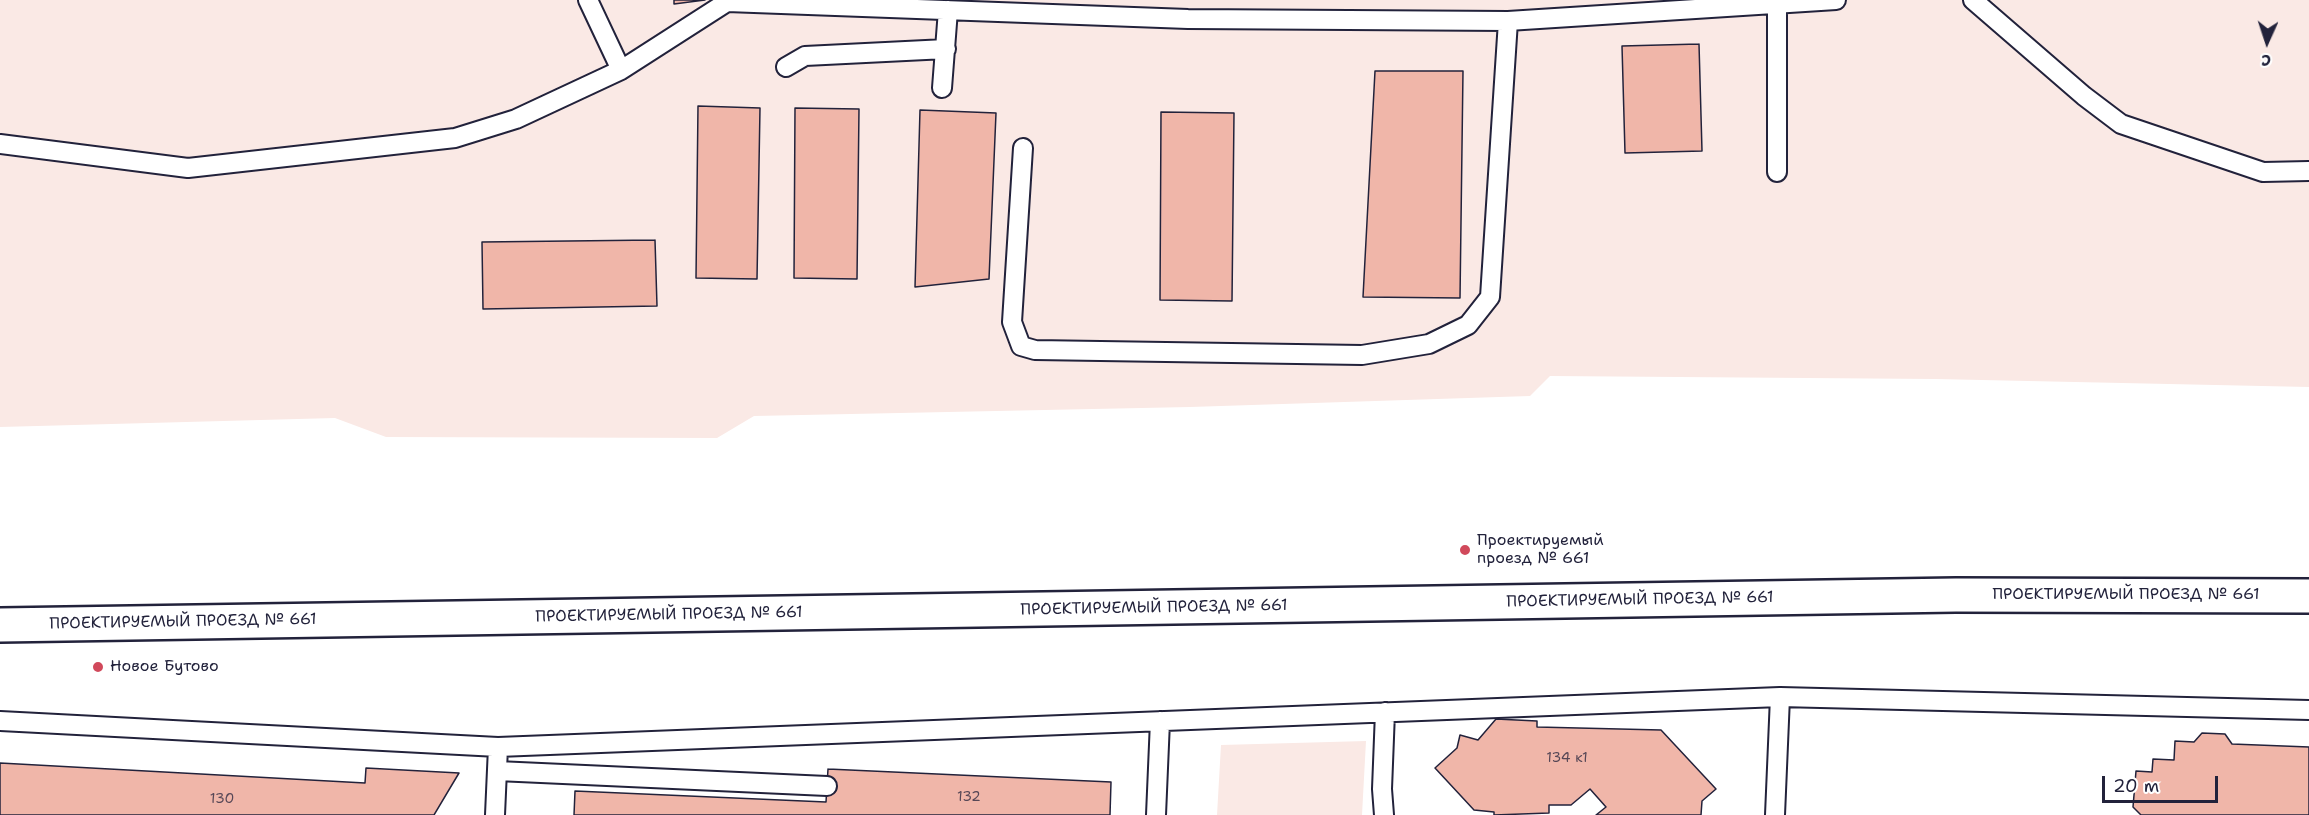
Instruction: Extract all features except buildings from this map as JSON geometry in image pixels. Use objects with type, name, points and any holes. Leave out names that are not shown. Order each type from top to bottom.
[{"type":"main road","name":"ПРОЕКТИРУЕМЫЙ ПРОЕЗД № 661","points":[[0,625],[2044,594],[2309,596]]},
{"type":"lane","points":[[588,0],[621,70]]},
{"type":"lane","points":[[0,144],[188,168],[455,138],[516,119],[621,70],[727,1],[1188,19],[1508,21],[1836,0]]},
{"type":"lane","points":[[1973,0],[2084,96],[2121,124],[2263,172],[2309,171]]},
{"type":"lane","points":[[1777,4],[1777,172]]},
{"type":"lane","points":[[942,88],[948,10]]},
{"type":"lane","points":[[1023,148],[1012,322],[1021,346],[1035,350],[1362,356],[1429,344],[1468,325],[1490,297],[1508,21]]},
{"type":"lane","points":[[786,67],[806,56],[946,49]]},
{"type":"lane","points":[[1775,815],[1780,697]]},
{"type":"lane","points":[[0,721],[498,747],[1780,697],[2309,710]]},
{"type":"lane","points":[[1384,815],[1382,789],[1385,712]]},
{"type":"lane","points":[[1156,815],[1161,721]]},
{"type":"lane","points":[[495,815],[498,747]]},
{"type":"lane","points":[[497,771],[827,786]]},
{"type":"shaded area","points":[[0,0],[2309,0],[2309,387],[1935,379],[1550,376],[1530,396],[1190,407],[754,416],[717,438],[386,437],[335,418],[0,427]]},
{"type":"shaded area","points":[[1366,741],[1362,815],[1217,815],[1221,745]]},
{"type":"place","name":"Проектируемый проезд № 661","points":[[1465,550]]},
{"type":"place","name":"Новое Бутово","points":[[98,667]]}]
